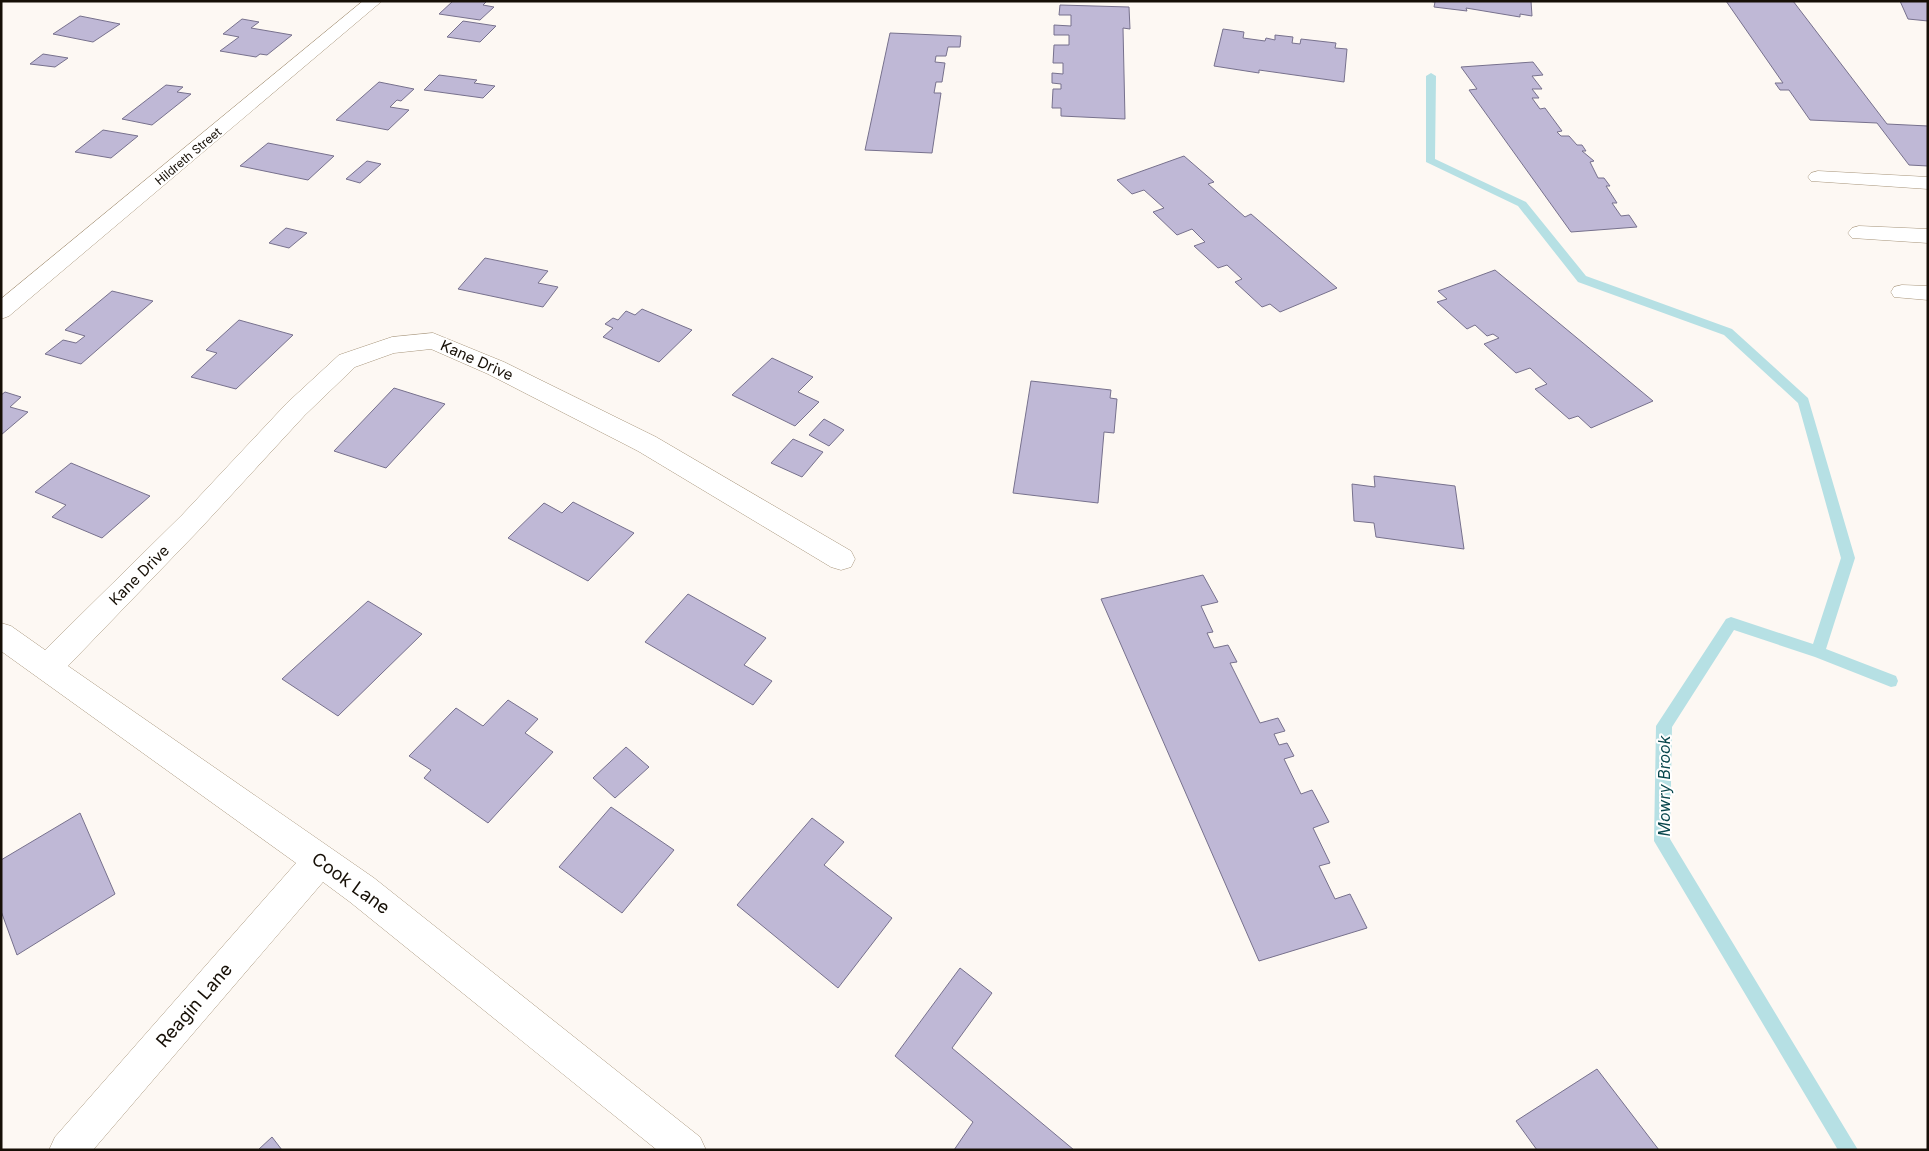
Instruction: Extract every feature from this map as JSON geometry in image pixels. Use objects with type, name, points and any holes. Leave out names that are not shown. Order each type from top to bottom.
[{"type":"street","name":"Hildreth Street","points":[[1,311],[374,1]]},
{"type":"street","points":[[1818,177],[1928,182]]},
{"type":"street","points":[[1859,233],[1928,236]]},
{"type":"street","points":[[1902,292],[1928,293]]},
{"type":"street","name":"Kane Drive","points":[[48,668],[191,522],[318,388],[347,361],[392,345],[433,341],[496,368],[646,444],[841,559]]},
{"type":"street","name":"Cook Lane","points":[[1,635],[320,860],[449,958],[687,1150]]},
{"type":"street","name":"Reagin Lane","points":[[68,1150],[320,860]]},
{"type":"building","points":[[453,1],[487,1],[483,5],[494,7],[480,20],[439,14]]},
{"type":"building","points":[[1427,1],[1531,1],[1532,16],[1520,14],[1520,17],[1466,8],[1467,11],[1434,7],[1435,2]]},
{"type":"building","points":[[1726,1],[1793,1],[1887,124],[1928,126],[1928,166],[1909,165],[1877,123],[1810,120],[1789,90],[1780,90],[1775,83],[1783,83]]},
{"type":"building","points":[[1900,1],[1928,1],[1928,21],[1908,19]]},
{"type":"building","points":[[1060,5],[1129,7],[1130,29],[1123,28],[1125,119],[1061,116],[1061,108],[1052,108],[1053,89],[1061,89],[1061,84],[1052,83],[1052,73],[1063,74],[1063,63],[1053,63],[1054,45],[1069,45],[1069,35],[1054,35],[1054,25],[1071,26],[1071,15],[1059,15]]},
{"type":"building","points":[[80,16],[120,24],[93,42],[53,34]]},
{"type":"building","points":[[242,19],[259,22],[251,28],[292,35],[267,55],[260,54],[256,57],[220,51],[239,37],[223,34]]},
{"type":"building","points":[[463,21],[496,26],[480,42],[447,37]]},
{"type":"building","points":[[1223,29],[1244,32],[1243,38],[1265,41],[1266,38],[1275,40],[1275,35],[1293,37],[1292,43],[1300,44],[1301,39],[1336,43],[1335,48],[1347,49],[1344,82],[1259,70],[1259,73],[1214,66]]},
{"type":"building","points":[[890,33],[961,36],[960,47],[948,47],[946,56],[936,56],[935,62],[945,63],[942,82],[936,82],[934,93],[941,93],[932,153],[865,150]]},
{"type":"building","points":[[43,54],[68,58],[55,67],[30,64]]},
{"type":"building","points":[[1533,62],[1543,75],[1532,76],[1542,89],[1532,89],[1539,98],[1532,98],[1540,109],[1545,108],[1562,131],[1557,132],[1561,136],[1569,136],[1577,145],[1582,145],[1586,151],[1582,151],[1594,161],[1590,162],[1598,178],[1604,178],[1610,186],[1606,186],[1617,203],[1612,203],[1621,216],[1629,215],[1637,227],[1571,232],[1469,90],[1477,89],[1461,67]]},
{"type":"building","points":[[439,75],[477,80],[474,83],[495,86],[483,98],[424,90]]},
{"type":"building","points":[[379,82],[414,89],[401,101],[397,100],[390,107],[409,110],[388,130],[336,120]]},
{"type":"building","points":[[166,85],[183,87],[177,92],[191,94],[152,125],[122,119]]},
{"type":"building","points":[[103,130],[138,136],[111,158],[75,152]]},
{"type":"building","points":[[268,143],[334,156],[308,180],[240,166]]},
{"type":"building","points":[[1184,156],[1214,182],[1208,184],[1245,217],[1251,214],[1337,288],[1280,312],[1270,304],[1262,307],[1235,282],[1242,279],[1227,265],[1218,268],[1194,246],[1205,242],[1192,229],[1177,235],[1153,212],[1164,208],[1144,190],[1132,194],[1117,180]]},
{"type":"building","points":[[367,161],[381,164],[360,183],[346,179]]},
{"type":"building","points":[[286,228],[307,233],[289,248],[269,243]]},
{"type":"building","points":[[485,258],[548,271],[538,283],[558,287],[543,307],[458,289]]},
{"type":"building","points":[[1495,270],[1653,401],[1591,428],[1578,416],[1569,419],[1535,389],[1547,384],[1530,368],[1516,373],[1484,344],[1499,338],[1493,334],[1487,336],[1475,325],[1467,329],[1437,302],[1447,299],[1438,291]]},
{"type":"building","points":[[112,291],[153,301],[81,364],[45,354],[63,340],[76,343],[85,336],[65,330]]},
{"type":"building","points":[[642,309],[692,330],[659,362],[603,337],[613,328],[605,324],[613,318],[618,320],[626,311],[635,315]]},
{"type":"building","points":[[239,320],[293,335],[236,389],[191,377],[217,353],[206,350]]},
{"type":"building","points":[[772,358],[813,377],[798,392],[819,402],[795,426],[732,395]]},
{"type":"building","points":[[1031,381],[1111,390],[1110,398],[1117,399],[1114,433],[1104,432],[1098,503],[1013,493]]},
{"type":"building","points":[[394,388],[445,404],[386,468],[334,451]]},
{"type":"building","points":[[5,392],[21,397],[10,407],[28,412],[1,435],[1,395]]},
{"type":"building","points":[[824,419],[844,430],[829,446],[809,435]]},
{"type":"building","points":[[793,439],[823,452],[802,477],[771,463]]},
{"type":"building","points":[[71,463],[150,496],[102,538],[52,517],[66,505],[35,492]]},
{"type":"building","points":[[1374,476],[1455,486],[1464,549],[1376,537],[1374,523],[1354,521],[1352,484],[1375,487]]},
{"type":"building","points":[[573,502],[634,533],[588,581],[508,538],[544,503],[562,513]]},
{"type":"building","points":[[1203,575],[1218,602],[1201,606],[1213,632],[1207,633],[1214,648],[1228,645],[1237,662],[1230,663],[1260,723],[1278,718],[1285,731],[1274,734],[1279,745],[1287,743],[1294,756],[1284,759],[1301,794],[1312,790],[1329,822],[1313,828],[1330,863],[1319,866],[1335,899],[1350,894],[1367,928],[1259,961],[1101,599]]},
{"type":"building","points":[[688,594],[766,638],[744,665],[772,681],[753,705],[645,642]]},
{"type":"building","points":[[368,601],[422,634],[338,716],[282,679]]},
{"type":"building","points":[[508,700],[538,719],[525,733],[553,752],[488,823],[424,778],[431,770],[409,756],[456,708],[483,726]]},
{"type":"building","points":[[626,747],[649,767],[615,798],[593,778]]},
{"type":"building","points":[[611,807],[674,850],[622,913],[559,867]]},
{"type":"building","points":[[80,813],[115,894],[17,955],[1,911],[1,860]]},
{"type":"building","points":[[812,818],[844,842],[824,865],[892,918],[838,988],[737,905]]},
{"type":"building","points":[[960,968],[992,993],[952,1048],[1074,1150],[954,1150],[973,1122],[895,1056]]},
{"type":"building","points":[[1597,1069],[1659,1150],[1537,1150],[1516,1121]]},
{"type":"building","points":[[272,1137],[282,1150],[258,1150]]},
{"type":"waterway","points":[[1431,76],[1430,160],[1522,204],[1582,279],[1728,332],[1804,401],[1848,558],[1818,652]]},
{"type":"waterway","name":"Mowry Brook","points":[[1818,652],[1731,623],[1664,726],[1662,841],[1849,1150]]},
{"type":"waterway","name":"Mowry Brook","points":[[1818,652],[1891,681]]}]
